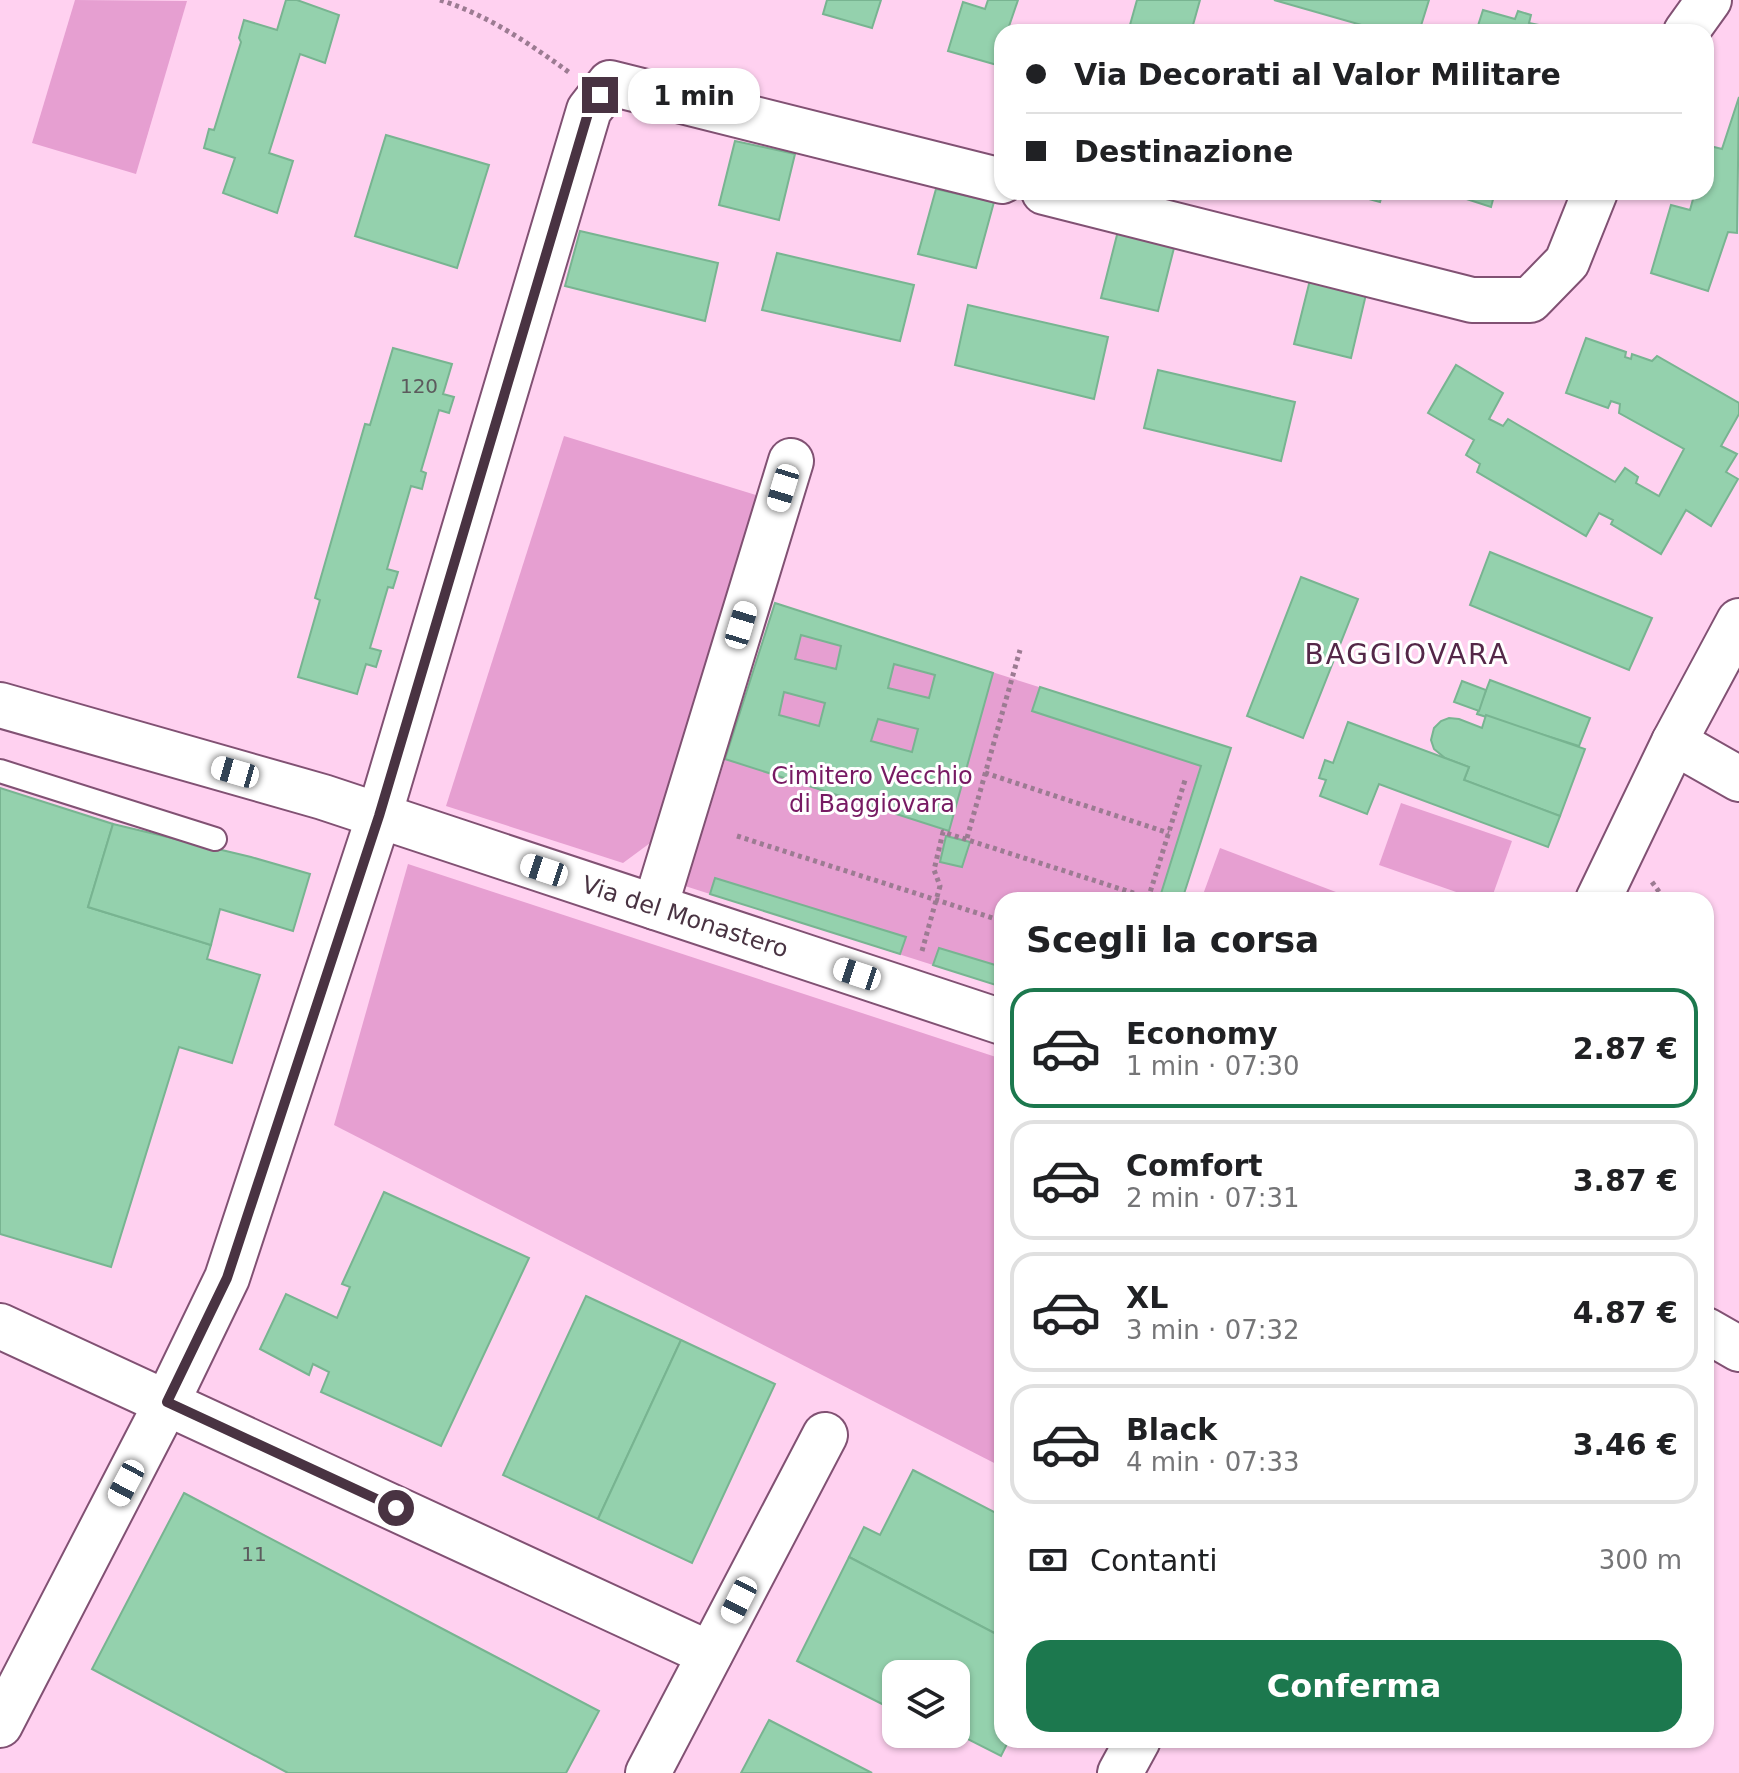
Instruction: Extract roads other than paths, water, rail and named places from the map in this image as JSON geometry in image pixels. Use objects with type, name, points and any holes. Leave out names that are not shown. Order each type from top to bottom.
[{"type":"street","points":[[1692,24],[1709,0]]},
{"type":"street","points":[[0,1725],[167,1402],[227,1278],[379,816],[589,110],[610,83],[994,179]]},
{"type":"street","points":[[1076,200],[1472,300],[1530,300],[1567,262],[1592,200]]},
{"type":"street","points":[[655,907],[791,461]]},
{"type":"street","points":[[1602,892],[1674,742],[1739,621]]},
{"type":"street","name":"Via del Monastero","points":[[0,705],[323,797],[994,1019]]},
{"type":"street","points":[[1674,742],[1739,779]]},
{"type":"street","points":[[0,1326],[710,1654]]},
{"type":"street","points":[[1714,1335],[1739,1349]]},
{"type":"street","points":[[648,1773],[825,1435]]},
{"type":"street","points":[[1120,1773],[1134,1748]]},
{"type":"lane","points":[[0,771],[215,839]]},
{"type":"district","name":"BAGGIOVARA","points":[[1407,654]]},
{"type":"park label","name":"Cimitero Vecchio di Baggiovara","points":[[872,790]]}]
